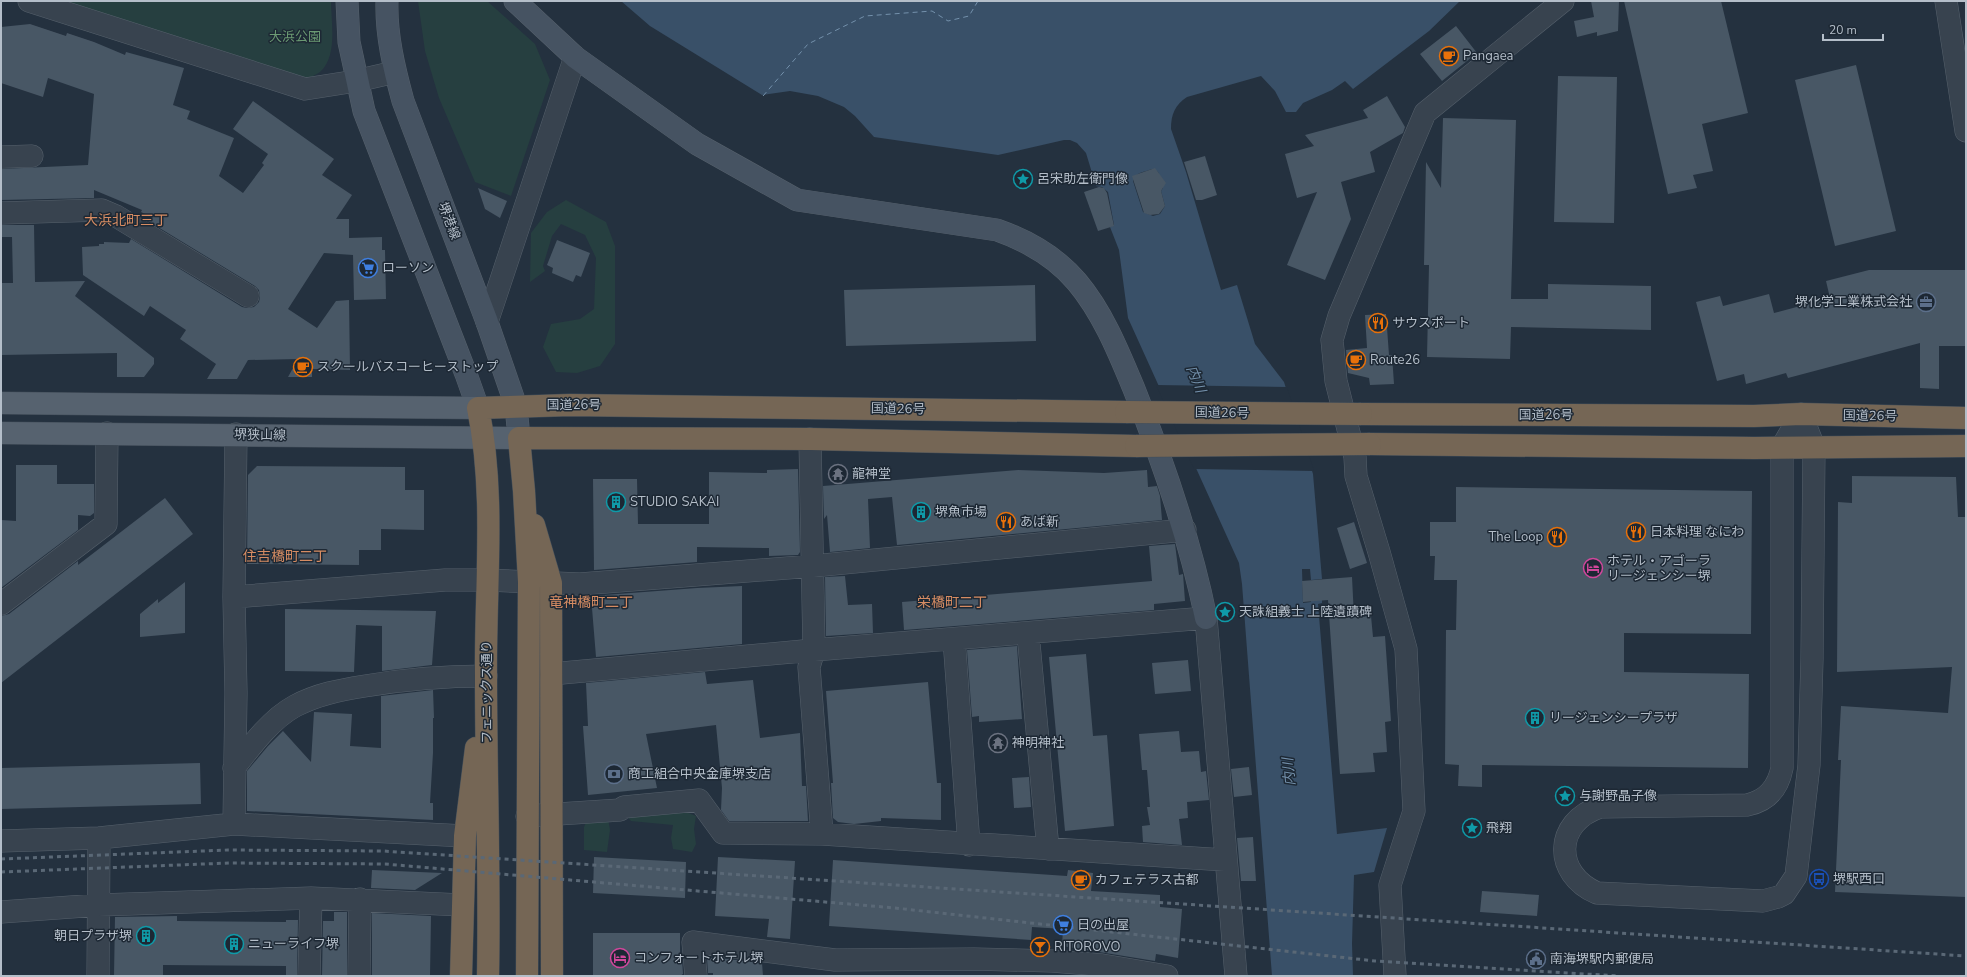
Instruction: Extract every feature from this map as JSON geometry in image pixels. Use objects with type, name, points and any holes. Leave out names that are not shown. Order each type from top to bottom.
[{"type":"highway","name":"国道26号","points":[[478,408],[570,404],[1126,412],[1747,416],[1801,414],[1966,418]]},
{"type":"highway","name":"フェニックス通り","points":[[478,408],[484,438],[489,490],[486,676],[490,884],[488,976]]},
{"type":"highway","points":[[527,976],[528,582],[524,491],[519,438],[810,439],[1136,446],[1370,444],[1782,447],[1966,446]]},
{"type":"highway","points":[[524,491],[552,583],[552,976]]},
{"type":"highway","points":[[461,976],[465,836],[486,676]]},
{"type":"main road","points":[[1,403],[478,408]]},
{"type":"main road","name":"堺狭山線","points":[[1,433],[236,434],[519,438]]},
{"type":"street","points":[[29,1],[305,89],[356,82],[395,72]]},
{"type":"street","points":[[347,1],[348,42],[356,82],[364,111],[478,408]]},
{"type":"street","name":"堺港線","points":[[387,1],[388,36],[395,72],[403,101],[487,322],[516,406],[519,438]]},
{"type":"street","points":[[515,1],[575,57],[698,144],[797,200],[981,227],[1012,236],[1036,248],[1053,259],[1087,294],[1117,349],[1150,429],[1185,530],[1197,571],[1206,618],[1225,860],[1236,976]]},
{"type":"street","points":[[1395,976],[1390,885],[1414,811],[1406,649],[1356,476],[1355,457],[1336,381],[1332,340],[1339,316],[1425,113],[1563,1]]},
{"type":"street","points":[[1946,1],[1966,131]]},
{"type":"street","points":[[487,322],[575,57]]},
{"type":"street","points":[[1,157],[32,156]]},
{"type":"street","points":[[1,214],[102,210],[116,216],[248,296]]},
{"type":"street","points":[[1801,414],[1814,447],[1812,660],[1809,765],[1797,869],[1793,883],[1784,894],[1778,898],[1763,901],[1597,893],[1586,888],[1577,881],[1570,871],[1564,848],[1566,837],[1572,826],[1579,817],[1589,810],[1600,807],[1747,805],[1765,798],[1778,784],[1782,768],[1782,447],[1801,414]]},
{"type":"street","points":[[1,604],[106,524],[106,433]]},
{"type":"street","points":[[234,824],[236,693],[234,598],[236,434]]},
{"type":"street","points":[[810,439],[814,650],[808,667],[822,834]]},
{"type":"street","points":[[234,598],[445,580],[487,580],[580,584],[813,566],[1185,530]]},
{"type":"street","points":[[551,674],[814,650],[1206,618]]},
{"type":"street","points":[[1028,633],[1048,849]]},
{"type":"street","points":[[954,639],[969,845]]},
{"type":"street","points":[[234,768],[262,732],[294,706],[322,693],[408,679],[446,676],[486,676]]},
{"type":"street","points":[[527,816],[620,810],[624,807],[699,800],[723,833],[822,834],[969,845],[1225,860]]},
{"type":"street","points":[[1,842],[99,838],[234,824],[465,836]]},
{"type":"street","points":[[98,976],[99,838]]},
{"type":"street","points":[[1,912],[99,905],[311,898],[462,904]]},
{"type":"street","points":[[309,976],[311,898]]},
{"type":"street","points":[[358,976],[360,899]]},
{"type":"street","points":[[696,976],[693,942],[836,968],[975,968],[1052,961],[1103,970],[1167,976]]},
{"type":"green space","name":"大浜公園","points":[[60,1],[331,1],[331,48],[326,65],[320,72],[306,79]]},
{"type":"green space","points":[[418,1],[487,1],[535,44],[550,80],[511,196],[475,182],[439,98],[425,51]]},
{"type":"green space","points":[[566,200],[606,222],[615,246],[615,344],[600,366],[577,373],[556,372],[543,347],[551,324],[580,319],[594,309],[596,258],[585,235],[561,224],[552,236],[543,266],[545,271],[530,282],[531,233],[547,212]]},
{"type":"green space","points":[[673,807],[696,816],[694,829],[696,844],[692,852],[673,849],[671,838],[673,825],[631,821],[627,816]]},
{"type":"green space","points":[[608,818],[610,830],[607,852],[584,850],[584,827],[587,820]]},
{"type":"water","name":"内川","points":[[621,1],[1460,1],[1429,31],[1353,89],[1345,81],[1332,90],[1303,103],[1296,112],[1286,112],[1275,91],[1261,76],[1187,97],[1179,103],[1174,110],[1171,124],[1171,129],[1186,172],[1221,290],[1237,285],[1255,344],[1284,382],[1313,474],[1322,579],[1311,580],[1310,569],[1302,569],[1303,603],[1311,602],[1311,597],[1322,596],[1322,603],[1318,604],[1337,834],[1387,828],[1374,872],[1354,875],[1352,944],[1353,976],[1272,976],[1242,584],[1239,563],[1128,318],[1119,250],[1110,227],[1114,225],[1108,192],[1102,187],[1096,186],[1086,153],[1077,143],[1070,140],[1064,140],[998,155],[874,137],[855,116],[844,107],[818,96],[790,91],[762,95],[650,26]],"holes":[[[1152,169],[1158,172],[1163,188],[1161,191],[1165,206],[1160,214],[1153,216],[1143,212],[1133,181],[1136,176]]]},
{"type":"pier","points":[[1156,385],[1287,387],[1314,471],[1194,469]]},
{"type":"building","points":[[1591,1],[1619,1],[1618,31],[1597,36],[1597,32],[1577,37],[1574,21],[1594,17]]},
{"type":"building","points":[[1624,1],[1721,1],[1748,113],[1702,124],[1713,171],[1693,175],[1697,188],[1668,194]]},
{"type":"building","points":[[30,24],[66,36],[67,33],[125,55],[126,52],[184,68],[173,105],[190,111],[187,119],[234,138],[219,176],[243,193],[264,165],[262,163],[268,154],[233,129],[253,101],[334,159],[322,175],[352,195],[336,219],[349,219],[349,238],[382,237],[382,250],[385,250],[386,299],[354,300],[353,255],[324,253],[288,309],[317,328],[336,301],[349,300],[350,370],[312,369],[312,377],[288,377],[298,359],[248,360],[237,379],[207,379],[216,364],[180,339],[186,330],[150,306],[144,316],[83,275],[82,247],[99,246],[99,244],[104,244],[104,242],[129,243],[131,239],[242,307],[254,307],[259,302],[259,290],[255,286],[143,218],[145,214],[141,212],[142,210],[94,190],[94,198],[1,200],[1,169],[88,165],[94,94],[48,78],[43,97],[1,83],[1,27]]},
{"type":"building","points":[[1456,26],[1477,53],[1442,81],[1420,54]]},
{"type":"building","points":[[1856,65],[1896,231],[1835,246],[1795,80]]},
{"type":"building","points":[[1558,76],[1617,77],[1614,223],[1554,222]]},
{"type":"building","points":[[1387,96],[1405,127],[1403,133],[1370,152],[1375,172],[1341,182],[1351,219],[1325,280],[1287,265],[1317,192],[1297,198],[1285,154],[1314,146],[1305,135],[1368,118],[1363,110]]},
{"type":"building","points":[[1443,118],[1516,120],[1511,299],[1548,299],[1548,284],[1651,286],[1651,330],[1511,327],[1510,359],[1427,357],[1429,265],[1424,265],[1426,162],[1441,188]]},
{"type":"building","points":[[1205,156],[1217,195],[1202,200],[1196,200],[1184,162]]},
{"type":"building","points":[[1155,168],[1166,183],[1161,191],[1165,206],[1159,214],[1150,215],[1144,213],[1132,176]]},
{"type":"building","points":[[1099,187],[1104,188],[1107,193],[1114,226],[1098,231],[1084,192]]},
{"type":"building","points":[[478,188],[507,201],[500,218],[485,209]]},
{"type":"building","points":[[1,225],[34,225],[35,282],[85,281],[75,296],[154,358],[154,364],[144,377],[117,377],[117,353],[1,355],[1,283],[13,283],[12,237],[1,237]]},
{"type":"building","points":[[557,240],[590,253],[581,277],[576,275],[573,282],[552,273],[553,268],[547,265]]},
{"type":"building","points":[[1869,270],[1966,270],[1966,346],[1939,346],[1939,389],[1920,388],[1920,343],[1788,378],[1786,373],[1746,384],[1744,374],[1717,381],[1696,302],[1720,296],[1723,306],[1769,294],[1774,313],[1830,298],[1826,281]]},
{"type":"building","points":[[1035,285],[1036,341],[846,346],[844,290]]},
{"type":"building","points":[[1386,314],[1389,355],[1392,355],[1394,384],[1370,385],[1369,378],[1348,373],[1346,350],[1367,348],[1365,315]]},
{"type":"building","points":[[16,465],[57,465],[57,484],[94,484],[94,513],[90,516],[78,515],[78,530],[1,588],[1,520],[16,521]]},
{"type":"building","points":[[257,466],[405,467],[405,490],[424,490],[424,530],[381,529],[381,550],[359,550],[359,565],[247,564],[248,475]]},
{"type":"building","points":[[798,469],[800,552],[798,555],[769,556],[769,548],[697,547],[697,562],[594,570],[593,479],[637,479],[638,524],[709,524],[709,472],[767,473],[767,470]]},
{"type":"building","points":[[1018,470],[1104,473],[1147,470],[1148,487],[1157,486],[1160,496],[1162,520],[897,545],[892,497],[868,499],[870,548],[830,552],[827,515],[824,519],[823,486]]},
{"type":"building","points":[[1852,476],[1956,477],[1958,517],[1966,517],[1966,897],[1835,892],[1841,760],[1838,760],[1841,706],[1948,713],[1952,667],[1837,672],[1838,502],[1852,503]]},
{"type":"building","points":[[1456,487],[1752,491],[1751,634],[1624,633],[1624,672],[1749,674],[1748,768],[1482,765],[1482,787],[1458,786],[1459,765],[1445,764],[1446,630],[1456,630],[1457,580],[1434,580],[1435,556],[1430,556],[1430,522],[1456,522]]},
{"type":"building","points":[[165,498],[193,534],[1,683],[1,616],[9,614],[78,561],[78,565]]},
{"type":"building","points":[[1354,522],[1367,563],[1350,569],[1337,528]]},
{"type":"building","points":[[1175,544],[1179,575],[1183,574],[1185,601],[1154,604],[1154,610],[904,630],[902,602],[1152,581],[1149,546]]},
{"type":"building","points":[[845,576],[848,605],[872,604],[873,633],[826,636],[825,577]]},
{"type":"building","points":[[1352,577],[1354,617],[1371,616],[1373,637],[1385,636],[1391,721],[1385,722],[1387,752],[1373,753],[1375,772],[1340,774],[1328,600],[1303,602],[1302,581]]},
{"type":"building","points":[[185,582],[185,633],[140,637],[140,614],[158,599],[158,603]]},
{"type":"building","points":[[742,586],[742,644],[596,657],[591,596]]},
{"type":"building","points":[[285,609],[436,611],[432,665],[382,671],[382,626],[356,625],[354,672],[285,671]]},
{"type":"building","points":[[1017,646],[1022,719],[979,722],[979,716],[972,717],[967,650]]},
{"type":"building","points":[[1086,654],[1093,736],[1107,735],[1114,826],[1065,831],[1049,657]]},
{"type":"building","points":[[1188,660],[1191,691],[1155,694],[1152,663]]},
{"type":"building","points":[[705,672],[707,684],[753,680],[760,738],[800,733],[802,786],[806,786],[808,821],[729,821],[721,810],[722,788],[716,725],[646,734],[657,788],[588,795],[583,726],[588,726],[586,683]]},
{"type":"building","points":[[928,682],[937,783],[941,783],[941,820],[881,818],[881,821],[854,824],[838,822],[833,818],[831,783],[833,783],[826,691]]},
{"type":"building","points":[[433,690],[434,718],[430,803],[433,803],[433,820],[247,811],[247,771],[283,731],[311,762],[314,712],[352,714],[350,746],[381,748],[381,696]]},
{"type":"building","points":[[1179,731],[1181,752],[1199,751],[1201,772],[1206,771],[1209,800],[1187,802],[1188,818],[1179,819],[1182,845],[1143,842],[1142,826],[1150,825],[1147,807],[1150,807],[1147,770],[1142,770],[1139,734]]},
{"type":"building","points":[[200,763],[201,804],[1,809],[1,768]]},
{"type":"building","points":[[1249,767],[1252,795],[1234,797],[1231,769]]},
{"type":"building","points":[[1029,777],[1031,807],[1014,808],[1012,778]]},
{"type":"building","points":[[1253,837],[1256,881],[1241,881],[1237,838]]},
{"type":"building","points":[[594,857],[686,862],[685,898],[593,893]]},
{"type":"building","points":[[718,857],[795,861],[790,939],[767,937],[769,919],[715,916]]},
{"type":"building","points":[[833,860],[1067,876],[1068,870],[1093,873],[1091,891],[1160,895],[1160,907],[1182,909],[1178,958],[1156,954],[1155,961],[1062,946],[1063,929],[1032,927],[1031,940],[829,926]]},
{"type":"building","points":[[372,870],[442,873],[415,890],[371,888]]},
{"type":"building","points":[[1482,891],[1539,895],[1537,916],[1480,912]]},
{"type":"building","points":[[334,912],[347,912],[347,976],[322,976],[323,921],[334,921]]},
{"type":"building","points":[[372,913],[431,916],[430,976],[372,976]]},
{"type":"building","points":[[177,916],[177,921],[286,922],[286,920],[298,920],[297,976],[286,976],[286,966],[163,965],[163,976],[114,976],[115,917]]},
{"type":"building","points":[[593,933],[680,933],[680,959],[682,959],[683,974],[680,976],[593,976]]},
{"type":"building","points":[[707,958],[762,963],[763,976],[713,976],[713,973],[708,973]]},
{"type":"ferry route","points":[[763,96],[808,44],[865,16],[932,11],[948,21],[969,16],[978,1]]},
{"type":"railway","points":[[1,859],[228,850],[383,851],[1966,956]]},
{"type":"railway","points":[[1,872],[229,863],[385,864],[895,908],[1375,961],[1618,976]]},
{"type":"place","name":"Pangaea","points":[[1449,56]]},
{"type":"place","name":"呂宋助左衛門像","points":[[1023,179]]},
{"type":"place","name":"ローソン","points":[[368,268]]},
{"type":"place","name":"堺化学工業株式会社","points":[[1926,302]]},
{"type":"place","name":"サウスポート","points":[[1378,323]]},
{"type":"place","name":"Route26","points":[[1356,360]]},
{"type":"place","name":"スクールバスコーヒーストップ","points":[[303,367]]},
{"type":"place","name":"龍神堂","points":[[838,474]]},
{"type":"place","name":"STUDIO SAKAI","points":[[616,502]]},
{"type":"place","name":"堺魚市場","points":[[921,512]]},
{"type":"place","name":"あば新","points":[[1006,522]]},
{"type":"place","name":"日本料理 なにわ","points":[[1636,532]]},
{"type":"place","name":"The Loop","points":[[1557,537]]},
{"type":"place","name":"ホテル・アゴーラ リージェンシー堺","points":[[1593,568]]},
{"type":"place","name":"天誅組義士 上陸遺蹟碑","points":[[1225,612]]},
{"type":"place","name":"リージェンシープラザ","points":[[1535,718]]},
{"type":"place","name":"神明神社","points":[[998,743]]},
{"type":"place","name":"商工組合中央金庫堺支店","points":[[614,774]]},
{"type":"place","name":"与謝野晶子像","points":[[1565,796]]},
{"type":"place","name":"飛翔","points":[[1472,828]]},
{"type":"place","name":"堺駅西口","points":[[1819,879]]},
{"type":"place","name":"カフェテラス古都","points":[[1081,880]]},
{"type":"place","name":"日の出屋","points":[[1063,925]]},
{"type":"place","name":"朝日プラザ堺","points":[[146,936]]},
{"type":"place","name":"ニューライフ堺","points":[[234,944]]},
{"type":"place","name":"RITOROVO","points":[[1040,947]]},
{"type":"place","name":"コンフォートホテル堺","points":[[620,958]]},
{"type":"place","name":"南海堺駅内郵便局","points":[[1536,959]]},
{"type":"district","name":"大浜北町三丁","points":[[126,220]]},
{"type":"district","name":"住吉橋町二丁","points":[[285,556]]},
{"type":"district","name":"竜神橋町二丁","points":[[591,602]]},
{"type":"district","name":"栄橋町二丁","points":[[952,602]]}]
